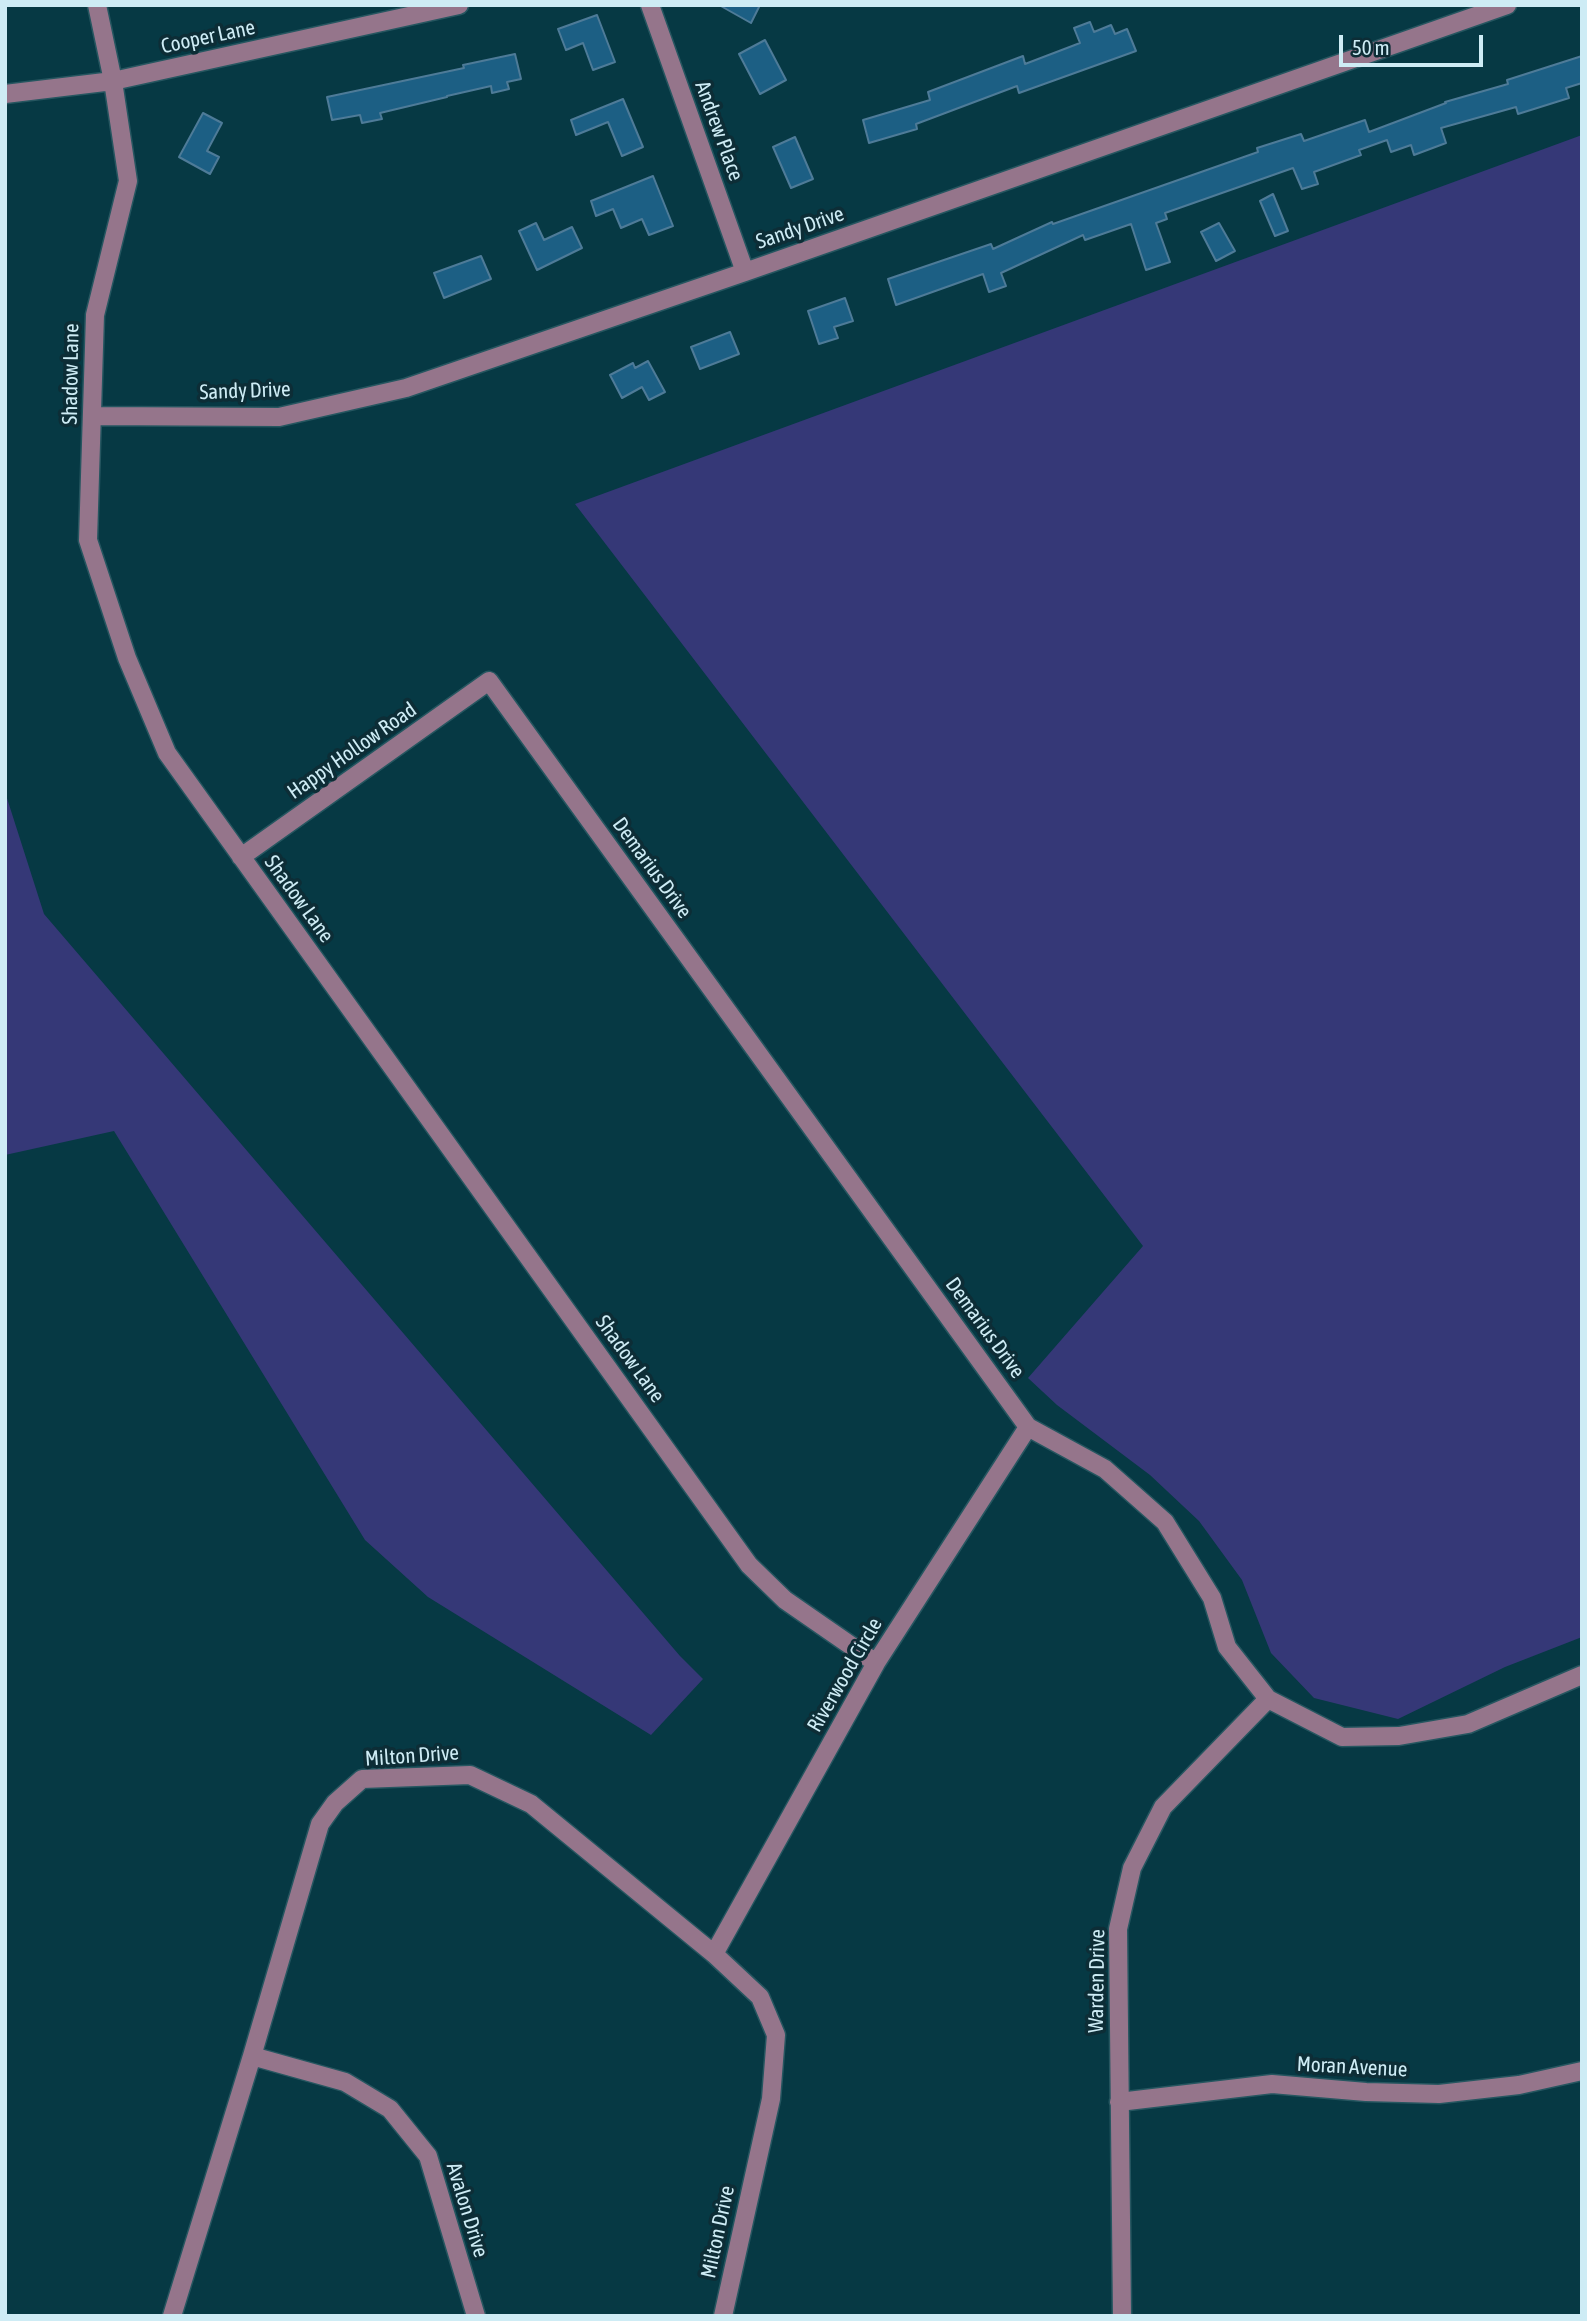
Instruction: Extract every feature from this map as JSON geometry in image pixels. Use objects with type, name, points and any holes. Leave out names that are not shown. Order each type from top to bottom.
[{"type":"street","name":"Shadow Lane","points":[[97,5],[113,81],[128,181],[95,315],[88,540],[127,658],[167,753],[749,1564],[785,1600],[876,1662]]},
{"type":"street","name":"Cooper Lane","points":[[5,94],[113,81],[459,5]]},
{"type":"street","name":"Andrew Place","points":[[650,5],[745,272]]},
{"type":"street","name":"Sandy Drive","points":[[93,416],[279,417],[406,388],[1507,5]]},
{"type":"street","name":"Happy Hollow Road","points":[[241,857],[489,681]]},
{"type":"street","name":"Demarius Drive","points":[[489,681],[1028,1427],[1105,1469],[1165,1522],[1212,1598],[1227,1647],[1268,1699],[1342,1737],[1399,1736],[1468,1724],[1582,1675]]},
{"type":"street","name":"Riverwood Circle","points":[[714,1954],[876,1662],[1028,1427]]},
{"type":"street","name":"Warden Drive","points":[[1122,2316],[1118,1929],[1132,1868],[1163,1807],[1268,1699]]},
{"type":"street","name":"Milton Drive","points":[[172,2316],[320,1824],[334,1803],[362,1779],[470,1775],[531,1804],[714,1954],[760,1997],[776,2035],[771,2099],[723,2316]]},
{"type":"street","name":"Avalon Drive","points":[[252,2056],[345,2082],[390,2109],[428,2156],[475,2316]]},
{"type":"street","name":"Moran Avenue","points":[[1119,2102],[1272,2084],[1366,2092],[1439,2094],[1519,2085],[1582,2071]]},
{"type":"shaded area","points":[[1582,135],[1582,1637],[1505,1667],[1398,1719],[1314,1698],[1271,1653],[1242,1580],[1199,1521],[1150,1475],[1057,1405],[1028,1378],[1143,1246],[575,504]]},
{"type":"shaded area","points":[[5,792],[44,914],[680,1656],[703,1679],[651,1735],[428,1597],[365,1540],[114,1131],[5,1155]]},
{"type":"building","points":[[719,5],[760,5],[751,23]]},
{"type":"building","points":[[597,15],[615,62],[593,70],[583,43],[566,50],[558,29]]},
{"type":"building","points":[[1090,22],[1094,32],[1111,25],[1115,34],[1127,29],[1136,51],[1019,93],[1017,86],[916,124],[917,129],[869,143],[863,120],[930,100],[928,92],[1023,56],[1025,64],[1080,43],[1074,28]]},
{"type":"building","points":[[765,40],[786,80],[760,94],[739,54]]},
{"type":"building","points":[[515,54],[521,79],[507,82],[509,89],[492,93],[491,86],[447,96],[380,113],[382,119],[362,123],[360,115],[332,120],[327,97],[464,68],[463,65]]},
{"type":"building","points":[[1582,56],[1582,83],[1566,88],[1569,98],[1518,114],[1516,107],[1441,128],[1446,143],[1414,155],[1411,145],[1391,152],[1387,140],[1359,150],[1361,155],[1314,172],[1318,184],[1302,189],[1293,168],[1165,213],[1167,219],[1156,223],[1170,262],[1146,270],[1131,224],[1085,240],[1083,235],[1001,273],[1006,286],[989,292],[983,274],[896,305],[888,279],[991,244],[993,249],[1052,222],[1053,224],[1258,152],[1257,148],[1301,134],[1304,141],[1365,120],[1369,132],[1445,102],[1508,84],[1507,80]]},
{"type":"building","points":[[623,99],[643,147],[622,156],[608,122],[576,135],[571,120]]},
{"type":"building","points":[[203,113],[222,123],[207,151],[219,157],[210,174],[179,157]]},
{"type":"building","points":[[795,137],[813,179],[791,188],[773,147]]},
{"type":"building","points":[[653,176],[673,226],[649,235],[642,219],[621,228],[613,209],[596,216],[591,201]]},
{"type":"building","points":[[1273,194],[1288,231],[1275,236],[1260,201]]},
{"type":"building","points":[[536,223],[544,240],[572,227],[582,248],[537,270],[519,231]]},
{"type":"building","points":[[1219,223],[1235,251],[1216,261],[1201,232]]},
{"type":"building","points":[[481,256],[491,279],[444,298],[434,273]]},
{"type":"building","points":[[845,298],[853,321],[834,327],[838,338],[819,344],[808,311]]},
{"type":"building","points":[[730,332],[739,354],[700,369],[691,347]]},
{"type":"building","points":[[648,361],[665,392],[649,400],[642,387],[622,398],[610,375],[633,363],[635,368]]}]
